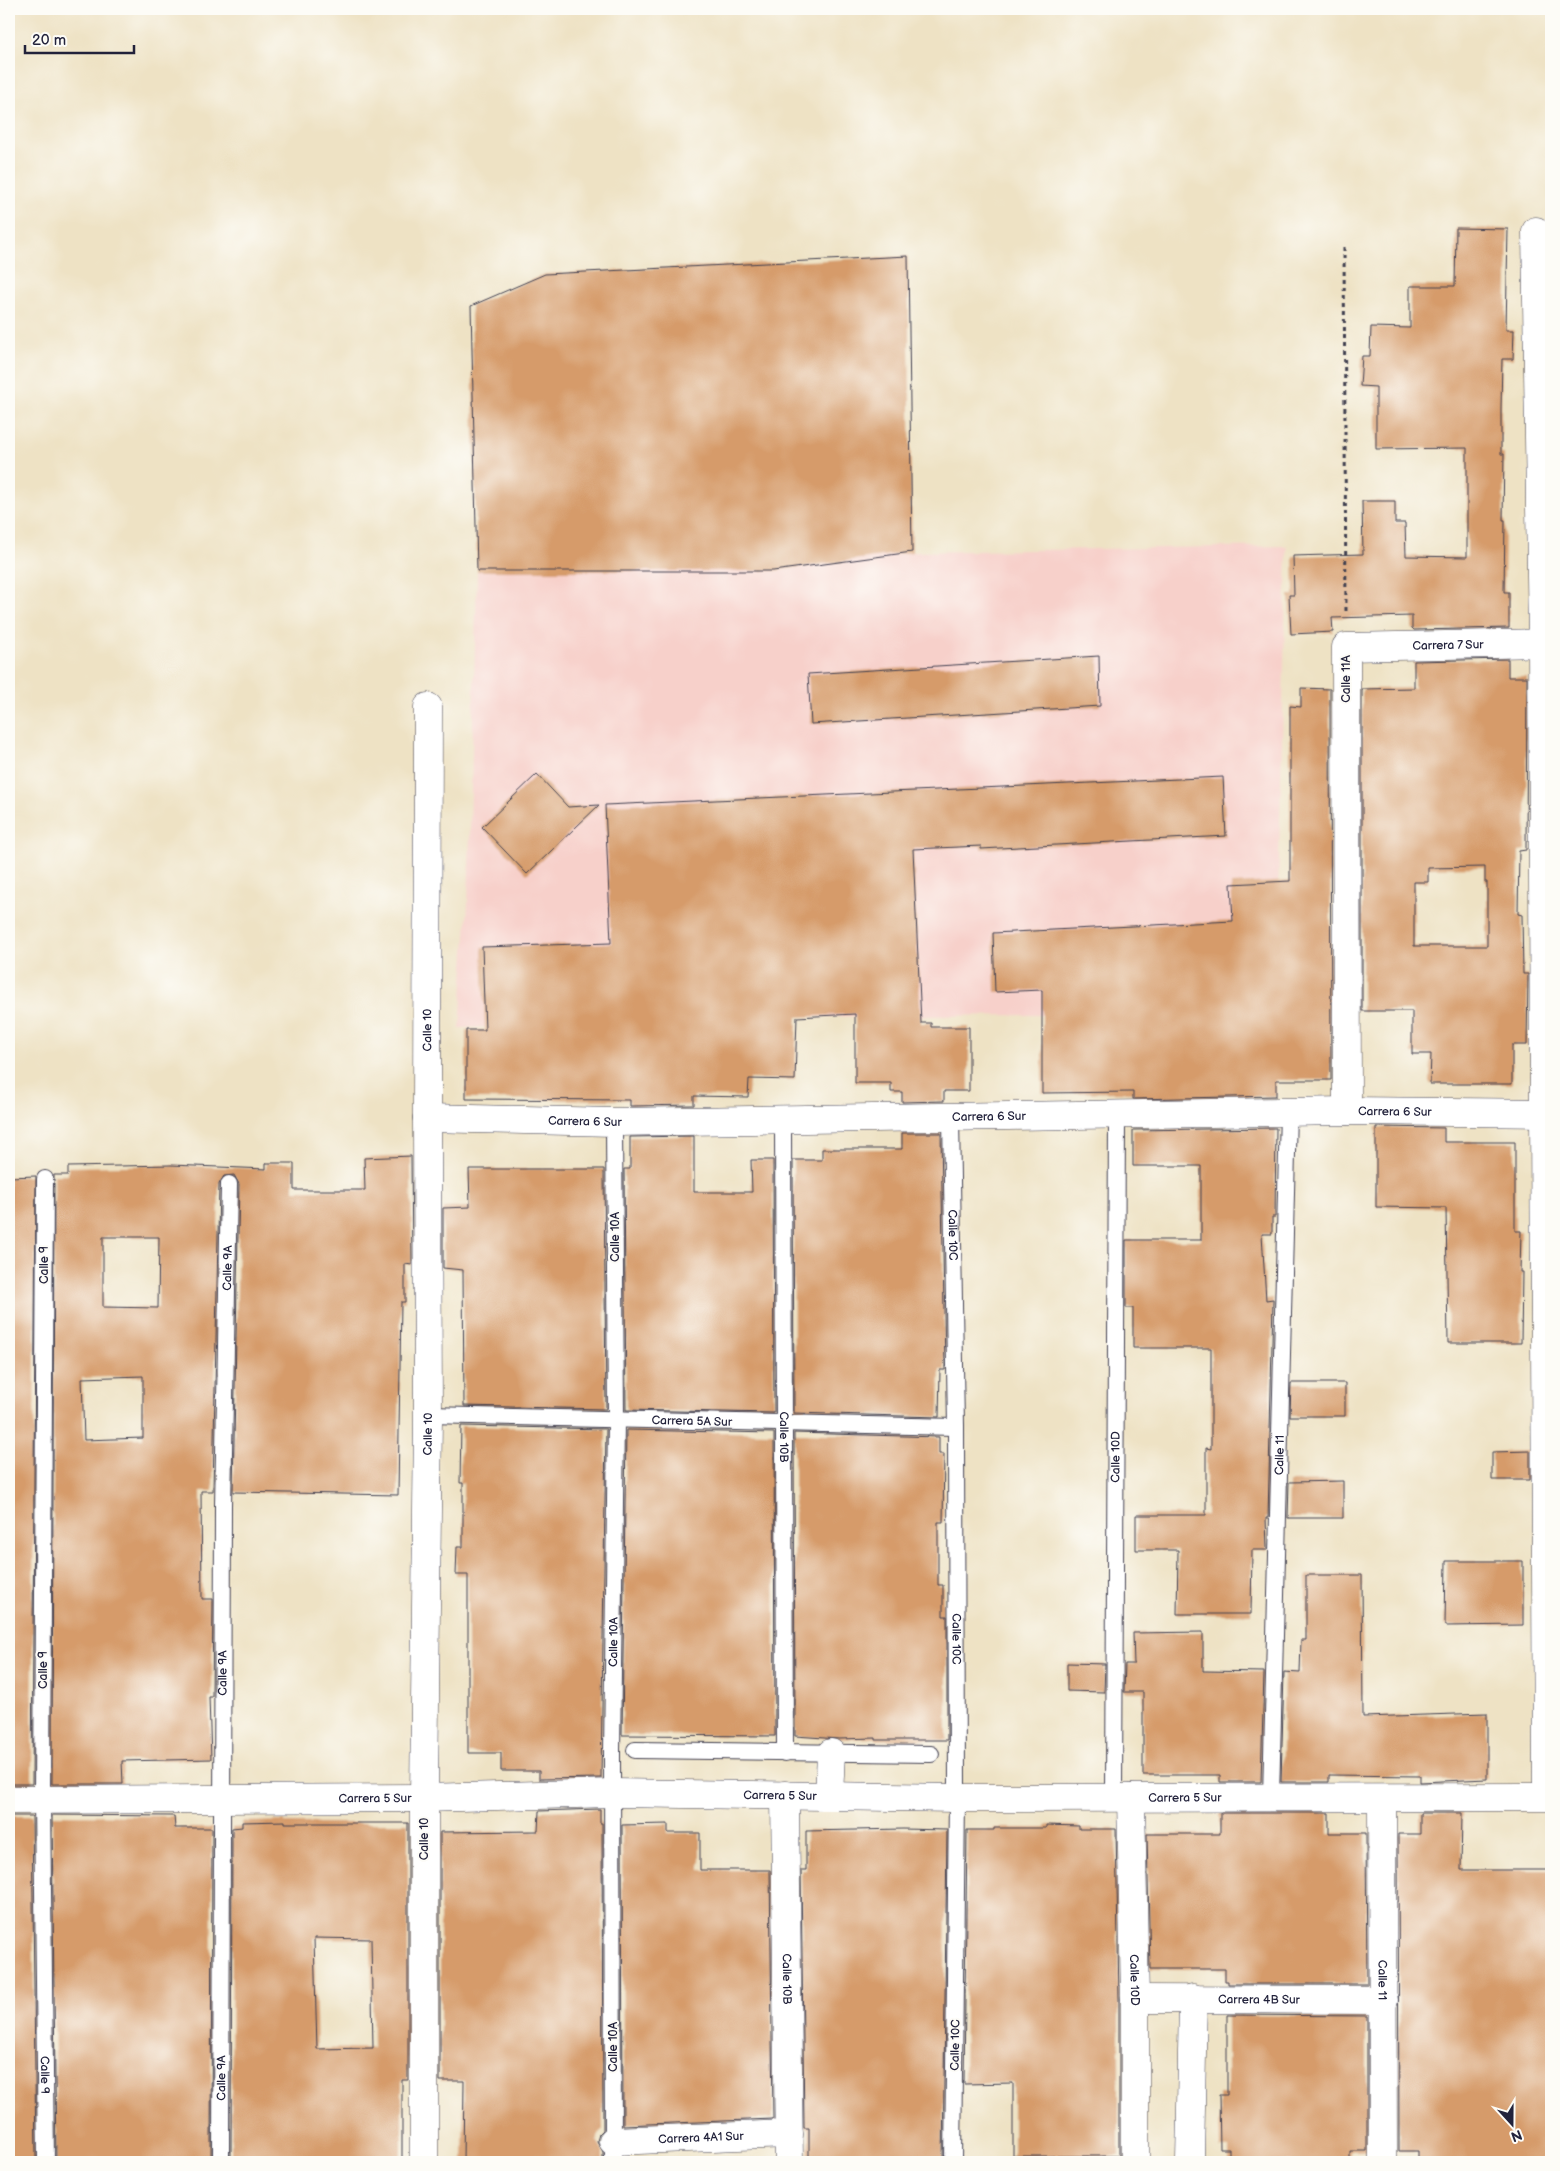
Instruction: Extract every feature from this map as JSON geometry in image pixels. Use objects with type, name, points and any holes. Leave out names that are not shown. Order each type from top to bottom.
[{"type":"street","points":[[1536,231],[1547,643],[1549,1796]]},
{"type":"street","name":"Carrera 7 Sur","points":[[1346,648],[1547,643]]},
{"type":"street","name":"Calle 11A","points":[[1346,648],[1347,1111]]},
{"type":"street","name":"Calle 10","points":[[424,2162],[424,1798],[428,1415],[426,1118],[428,707]]},
{"type":"street","name":"Carrera 6 Sur","points":[[426,1118],[614,1122],[1347,1111],[1547,1113]]},
{"type":"street","points":[[829,1796],[831,1753]]},
{"type":"street","name":"Carrera 5 Sur","points":[[9,1800],[424,1798],[613,1792],[957,1798],[1549,1796]]},
{"type":"street","name":"Calle 10B","points":[[785,1796],[789,2162]]},
{"type":"street","name":"Calle 10D","points":[[1123,1798],[1135,1999],[1135,2162]]},
{"type":"street","name":"Calle 11","points":[[1382,1798],[1383,2162]]},
{"type":"street","points":[[1190,2162],[1193,1998]]},
{"type":"street","name":"Carrera 4B Sur","points":[[1135,1999],[1384,2000]]},
{"type":"street","name":"Carrera 4A1 Sur","points":[[613,2151],[788,2134]]},
{"type":"lane","name":"Calle 11","points":[[1271,1797],[1288,1112]]},
{"type":"lane","name":"Calle 10D","points":[[1117,1115],[1123,1798]]},
{"type":"lane","name":"Calle 10C","points":[[951,1117],[956,1427],[957,1798],[953,2162]]},
{"type":"lane","name":"Calle 10B","points":[[783,1120],[785,1753]]},
{"type":"lane","name":"Calle 10A","points":[[613,2151],[616,1419],[614,1122]]},
{"type":"lane","name":"Calle 9","points":[[45,1179],[42,1800],[46,2162]]},
{"type":"lane","name":"Calle 9A","points":[[221,2162],[223,1506],[230,1184]]},
{"type":"lane","name":"Carrera 5A Sur","points":[[428,1415],[956,1427]]},
{"type":"lane","points":[[635,1750],[931,1754]]},
{"type":"path","name":"Calle 11A","points":[[1344,246],[1346,648]]},
{"type":"shaded area","points":[[1287,546],[1275,1013],[800,1017],[460,1028],[468,904],[477,571],[773,571],[912,552]]},
{"type":"building","points":[[1456,228],[1508,229],[1506,330],[1514,330],[1513,359],[1502,359],[1501,454],[1504,454],[1504,592],[1509,592],[1509,628],[1414,630],[1412,628],[1412,616],[1332,618],[1333,632],[1291,634],[1289,595],[1294,595],[1293,556],[1363,554],[1362,501],[1395,501],[1395,523],[1405,523],[1406,556],[1467,557],[1467,448],[1376,449],[1376,387],[1360,386],[1362,356],[1370,356],[1371,327],[1410,328],[1410,286],[1455,286]]},
{"type":"building","points":[[908,256],[912,552],[773,571],[477,571],[471,306],[545,274]]},
{"type":"building","points":[[1099,656],[1100,706],[811,724],[808,674]]},
{"type":"building","points":[[1508,659],[1508,677],[1527,677],[1526,850],[1519,851],[1518,914],[1522,915],[1523,974],[1528,974],[1527,1045],[1512,1045],[1512,1084],[1430,1084],[1431,1054],[1412,1054],[1412,1011],[1362,1011],[1362,689],[1414,688],[1414,661]],"holes":[[[1485,867],[1485,882],[1487,882],[1487,946],[1414,946],[1414,882],[1428,882],[1428,868]]]},
{"type":"building","points":[[1301,688],[1330,689],[1331,1080],[1276,1080],[1276,1096],[1133,1099],[1133,1092],[1042,1093],[1042,990],[995,992],[993,933],[1233,921],[1231,884],[1290,881],[1290,706],[1301,707]]},
{"type":"building","points":[[537,774],[568,807],[599,805],[527,874],[482,827]]},
{"type":"building","points":[[1223,777],[1226,836],[981,849],[981,846],[913,849],[921,1023],[931,1023],[931,1027],[969,1027],[969,1091],[944,1091],[944,1101],[902,1102],[902,1092],[891,1092],[891,1083],[855,1083],[855,1014],[797,1017],[795,1080],[749,1079],[748,1097],[694,1096],[694,1105],[630,1106],[630,1100],[466,1099],[466,1030],[485,1030],[482,947],[611,943],[605,805]]},
{"type":"building","points":[[1376,1127],[1444,1128],[1444,1142],[1515,1142],[1515,1231],[1521,1231],[1521,1343],[1448,1343],[1446,1208],[1376,1207]]},
{"type":"building","points":[[1276,1128],[1275,1217],[1272,1217],[1272,1234],[1262,1234],[1266,1300],[1273,1299],[1268,1518],[1266,1518],[1267,1550],[1252,1550],[1251,1614],[1177,1614],[1178,1550],[1136,1550],[1136,1515],[1206,1515],[1206,1448],[1211,1449],[1211,1348],[1133,1348],[1133,1308],[1126,1308],[1126,1240],[1201,1240],[1201,1166],[1133,1166],[1133,1130]]},
{"type":"building","points":[[902,1133],[941,1133],[945,1370],[940,1370],[939,1417],[794,1413],[793,1160],[822,1160],[822,1149],[902,1149]]},
{"type":"building","points":[[694,1136],[694,1192],[752,1192],[751,1160],[773,1160],[774,1413],[626,1410],[624,1169],[630,1169],[630,1137]]},
{"type":"building","points":[[411,1156],[412,1265],[405,1264],[405,1302],[401,1302],[398,1495],[233,1492],[239,1184],[234,1175],[224,1176],[219,1184],[213,1491],[201,1491],[202,1599],[213,1599],[212,1697],[209,1697],[211,1759],[122,1761],[123,1784],[52,1784],[54,1175],[68,1175],[68,1167],[171,1165],[266,1169],[266,1163],[294,1163],[294,1190],[365,1190],[364,1158]],"holes":[[[103,1237],[159,1237],[158,1308],[103,1307]],[[143,1376],[143,1438],[84,1440],[82,1378]]]},
{"type":"building","points":[[469,1169],[604,1169],[606,1409],[464,1406],[463,1270],[443,1268],[443,1208],[470,1207]]},
{"type":"building","points":[[36,1176],[32,1784],[9,1784],[9,1177]]},
{"type":"building","points":[[1291,1383],[1345,1383],[1345,1416],[1290,1416]]},
{"type":"building","points":[[461,1426],[606,1429],[601,1778],[539,1779],[539,1771],[501,1771],[501,1753],[468,1753],[468,1575],[456,1575],[457,1547],[463,1547],[463,1483],[460,1483]]},
{"type":"building","points":[[626,1430],[774,1433],[775,1736],[622,1735]]},
{"type":"building","points":[[794,1433],[939,1437],[939,1454],[944,1454],[943,1522],[938,1522],[938,1585],[943,1585],[943,1616],[947,1616],[947,1740],[876,1740],[876,1738],[839,1739],[795,1736]]},
{"type":"building","points":[[1530,1451],[1530,1480],[1492,1480],[1492,1452]]},
{"type":"building","points":[[1343,1481],[1343,1518],[1288,1518],[1289,1482]]},
{"type":"building","points":[[1446,1561],[1523,1561],[1523,1625],[1445,1626]]},
{"type":"building","points":[[1306,1575],[1362,1575],[1363,1717],[1487,1713],[1487,1779],[1420,1782],[1420,1776],[1329,1775],[1329,1782],[1281,1782],[1284,1672],[1300,1673],[1301,1640],[1306,1640]]},
{"type":"building","points":[[1203,1632],[1203,1671],[1264,1672],[1261,1782],[1220,1782],[1220,1775],[1143,1775],[1143,1692],[1124,1692],[1125,1664],[1134,1664],[1133,1633]]},
{"type":"building","points":[[1067,1663],[1105,1664],[1104,1692],[1067,1691]]},
{"type":"building","points":[[600,1809],[600,1823],[602,1823],[603,2130],[599,2134],[597,2141],[603,2152],[603,2162],[463,2162],[464,2081],[440,2081],[440,1832],[538,1831],[539,1811]]},
{"type":"building","points":[[1220,1813],[1329,1813],[1329,1833],[1366,1833],[1367,1984],[1228,1984],[1228,1981],[1225,1981],[1225,1969],[1150,1969],[1147,1834],[1220,1834]]},
{"type":"building","points":[[1420,1813],[1462,1813],[1461,1870],[1550,1870],[1551,2159],[1492,2162],[1418,2162],[1418,2151],[1399,2151],[1398,1834],[1420,1834]]},
{"type":"building","points":[[52,1815],[174,1816],[175,1828],[212,1828],[211,2162],[56,2162]]},
{"type":"building","points":[[9,1816],[32,1816],[36,2162],[9,2162]]},
{"type":"building","points":[[242,1822],[408,1823],[408,2080],[402,2080],[402,2162],[231,2162],[232,1828],[242,1827]],"holes":[[[314,1938],[371,1939],[373,2048],[317,2049]]]},
{"type":"building","points":[[668,1824],[668,1833],[700,1833],[700,1870],[770,1870],[773,2119],[623,2125],[622,1825]]},
{"type":"building","points":[[1046,1825],[1079,1826],[1079,1829],[1116,1829],[1119,2156],[1013,2156],[1013,2083],[964,2084],[967,1830],[1046,1828]]},
{"type":"building","points":[[947,1830],[943,2162],[809,2162],[809,2128],[804,2128],[801,1870],[806,1870],[806,1831]]},
{"type":"building","points":[[1227,2015],[1367,2016],[1367,2151],[1350,2151],[1350,2162],[1229,2162],[1229,2149],[1220,2149],[1219,2095],[1227,2095]]}]
